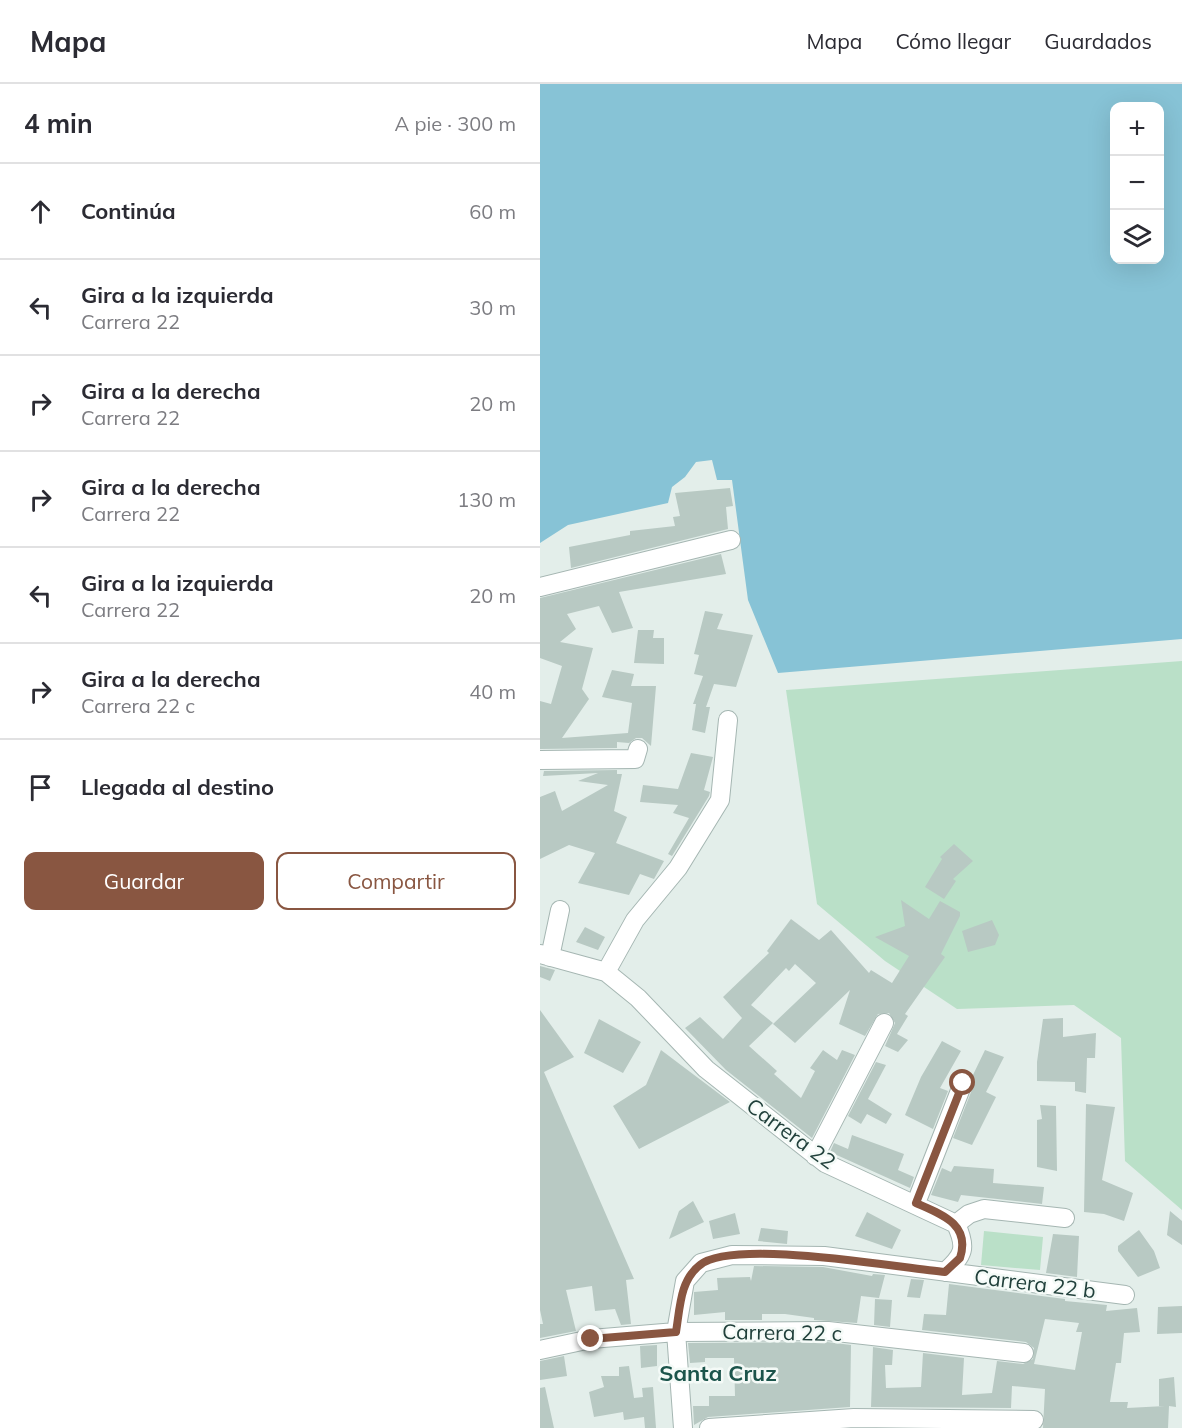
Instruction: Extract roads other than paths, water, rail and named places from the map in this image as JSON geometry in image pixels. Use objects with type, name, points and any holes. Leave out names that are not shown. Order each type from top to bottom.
[{"type":"street","points":[[540,587],[731,540]]},
{"type":"street","points":[[606,972],[635,920],[678,868],[720,800],[728,720]]},
{"type":"street","points":[[540,760],[635,759],[638,749]]},
{"type":"street","points":[[545,956],[560,910]]},
{"type":"street","name":"Carrera 22","points":[[545,956],[606,972],[638,998],[706,1069],[825,1163],[916,1203],[956,1224]]},
{"type":"street","points":[[815,1156],[884,1023]]},
{"type":"street","points":[[916,1203],[963,1083]]},
{"type":"street","points":[[683,1428],[676,1332],[685,1281],[701,1263],[732,1255],[824,1256],[945,1272],[960,1258],[963,1251],[961,1235],[956,1224],[969,1214],[984,1209],[1065,1218]]},
{"type":"street","name":"Carrera 22 b","points":[[945,1272],[1125,1295]]},
{"type":"street","name":"Carrera 22 c","points":[[540,1350],[591,1339],[676,1332],[828,1331],[1024,1353]]},
{"type":"street","points":[[709,1428],[854,1418],[1034,1420]]},
{"type":"water","points":[[540,84],[1182,84],[1182,639],[778,673],[748,600],[732,480],[717,480],[712,460],[696,462],[685,477],[672,487],[668,503],[568,525],[540,543]]},
{"type":"district","name":"Santa Cruz","points":[[718,1373]]}]
